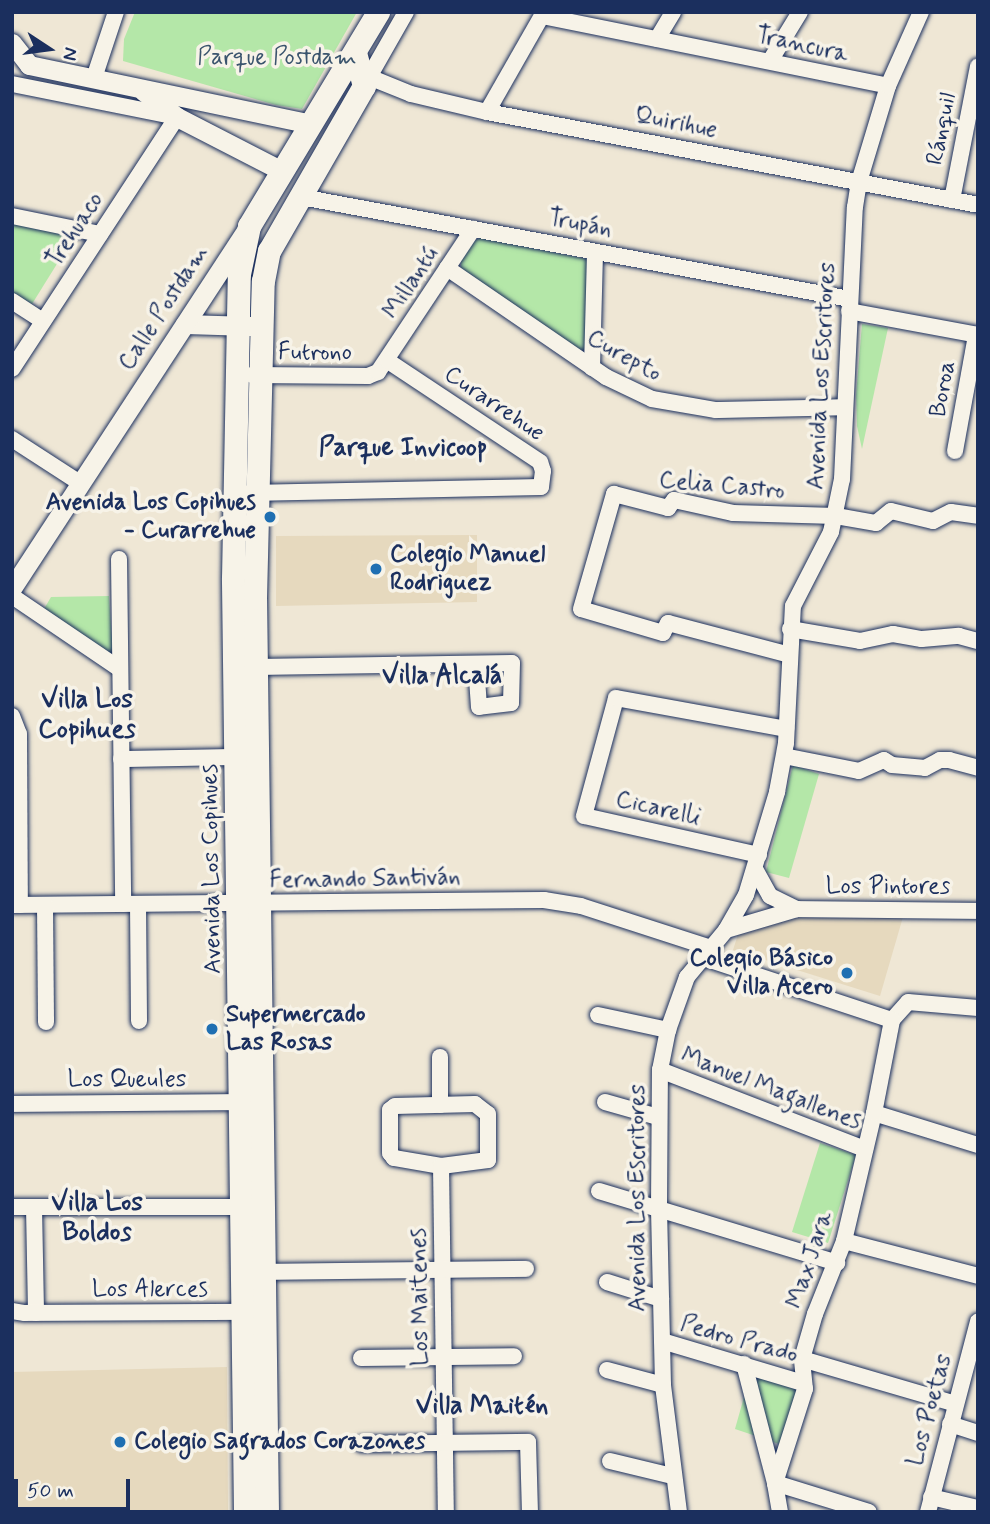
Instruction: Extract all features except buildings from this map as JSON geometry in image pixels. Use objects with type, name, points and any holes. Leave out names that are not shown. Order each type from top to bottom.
[{"type":"main road","name":"Calle Postdam","points":[[249,226],[378,12]]},
{"type":"main road","points":[[261,327],[266,262],[367,82],[355,53]]},
{"type":"main road","points":[[312,124],[318,146],[318,167]]},
{"type":"main road","name":"Avenida Los Copihues","points":[[245,1512],[254,1312],[264,1272],[249,903],[237,757],[233,493],[241,256],[249,226]]},
{"type":"main road","name":"Avenida Los Copihues","points":[[261,327],[256,493],[256,667],[241,1102],[243,1207],[254,1312],[267,1512]]},
{"type":"street","points":[[94,78],[116,12]]},
{"type":"street","points":[[367,82],[406,12]]},
{"type":"street","points":[[657,39],[673,12]]},
{"type":"street","points":[[770,61],[800,12]]},
{"type":"street","points":[[487,112],[543,14]]},
{"type":"street","name":"Trancura","points":[[543,14],[888,86]]},
{"type":"street","name":"Avenida Los Escritores","points":[[679,1512],[672,1476],[663,1385],[658,1117],[660,1070],[668,1030],[687,977],[726,930],[740,908],[757,862],[784,756],[790,629],[797,594],[824,548],[836,516],[842,479],[859,182],[888,86],[918,14]]},
{"type":"street","points":[[12,43],[20,63],[312,124]]},
{"type":"street","name":"Ránquil","points":[[952,200],[978,66]]},
{"type":"street","name":"Quirihue","points":[[367,82],[425,99],[487,112],[978,205]]},
{"type":"street","points":[[12,84],[177,117]]},
{"type":"street","points":[[136,86],[177,117],[282,171]]},
{"type":"street","name":"Trehuaco","points":[[12,369],[177,117]]},
{"type":"street","name":"Trupán","points":[[301,197],[595,252],[850,305],[977,335]]},
{"type":"street","points":[[12,216],[100,234]]},
{"type":"street","name":"Calle Postdam","points":[[12,588],[249,226]]},
{"type":"street","name":"Millantú","points":[[388,361],[473,229]]},
{"type":"street","points":[[592,368],[595,252]]},
{"type":"street","name":"Curepto","points":[[447,268],[592,368],[639,394],[681,407],[716,410],[845,407]]},
{"type":"street","points":[[12,301],[43,321]]},
{"type":"street","points":[[185,324],[261,327]]},
{"type":"street","name":"Boroa","points":[[955,451],[977,335]]},
{"type":"street","name":"Futrono","points":[[236,375],[368,376],[378,372],[388,361]]},
{"type":"street","name":"Curarrehue","points":[[233,493],[541,487],[543,471],[540,462],[388,361]]},
{"type":"street","points":[[12,439],[80,483]]},
{"type":"street","name":"Celia Castro","points":[[790,655],[668,623],[663,634],[581,609],[614,494],[668,508],[674,500],[733,513],[836,516]]},
{"type":"street","points":[[836,516],[876,523],[891,511],[933,520],[951,512],[978,516]]},
{"type":"street","points":[[119,559],[121,759],[138,1021]]},
{"type":"street","points":[[12,596],[120,669]]},
{"type":"street","points":[[790,629],[860,640],[893,634],[922,639],[959,636],[978,641]]},
{"type":"street","points":[[256,667],[476,664]]},
{"type":"street","name":"Cicarelli","points":[[757,862],[584,816],[616,698],[786,729]]},
{"type":"street","points":[[12,716],[19,734],[16,905]]},
{"type":"street","points":[[784,756],[859,771],[884,760],[892,765],[925,768],[940,760],[949,760],[978,768]]},
{"type":"street","points":[[121,759],[237,757]]},
{"type":"street","name":"Los Pintores","points":[[757,862],[770,896],[797,909]]},
{"type":"street","name":"Fernando Santiván","points":[[16,905],[557,901],[892,1020]]},
{"type":"street","points":[[45,905],[46,1021]]},
{"type":"street","name":"Los Pintores","points":[[726,930],[797,909],[978,911]]},
{"type":"street","points":[[892,1020],[908,1002],[978,1008]]},
{"type":"street","points":[[597,1015],[668,1030]]},
{"type":"street","name":"Max Jara","points":[[780,1512],[775,1483],[806,1389],[802,1359],[844,1241],[874,1113],[892,1020]]},
{"type":"street","points":[[440,1057],[440,1105]]},
{"type":"street","name":"Manuel Magallenes","points":[[660,1070],[865,1149]]},
{"type":"street","name":"Los Queules","points":[[12,1104],[241,1102]]},
{"type":"street","points":[[605,1102],[658,1117]]},
{"type":"street","points":[[475,1104],[483,1107],[488,1114],[488,1160],[441,1166],[394,1158],[390,1153],[390,1110],[395,1106],[475,1104]]},
{"type":"street","name":"Manuel Magallenes","points":[[874,1113],[978,1145]]},
{"type":"street","name":"Los Maitenes","points":[[441,1166],[446,1512]]},
{"type":"street","points":[[599,1191],[837,1263]]},
{"type":"street","points":[[12,1207],[243,1207]]},
{"type":"street","points":[[34,1207],[36,1313]]},
{"type":"street","points":[[844,1241],[978,1276]]},
{"type":"street","points":[[264,1272],[526,1269]]},
{"type":"street","points":[[607,1282],[661,1299]]},
{"type":"street","name":"Los Alerces","points":[[12,1311],[254,1312]]},
{"type":"street","name":"Los Poetas","points":[[930,1504],[978,1321]]},
{"type":"street","name":"Pedro Prado","points":[[662,1341],[803,1382]]},
{"type":"street","points":[[361,1358],[514,1356]]},
{"type":"street","name":"Pedro Prado","points":[[802,1359],[956,1404]]},
{"type":"street","points":[[744,1364],[775,1483],[869,1512]]},
{"type":"street","points":[[607,1370],[663,1385]]},
{"type":"street","points":[[950,1424],[978,1433]]},
{"type":"street","points":[[362,1444],[528,1442],[530,1512]]},
{"type":"street","points":[[610,1461],[672,1476]]},
{"type":"street","points":[[930,1504],[978,1508]]},
{"type":"shaded area","name":"Colegio Manuel Rodriguez","points":[[477,535],[477,602],[276,606],[276,536]]},
{"type":"shaded area","name":"Colegio Básico Villa Acero","points":[[792,916],[903,917],[880,996],[733,950],[741,925]]},
{"type":"shaded area","name":"Colegio Sagrados Corazones","points":[[227,1367],[228,1512],[12,1512],[12,1372]]},
{"type":"green space","name":"Parque Postdam","points":[[135,12],[357,12],[302,109],[276,105],[123,61],[124,39]]},
{"type":"green space","points":[[12,222],[75,235],[32,304],[12,293]]},
{"type":"green space","points":[[480,238],[587,259],[586,349],[580,351],[461,270],[461,260],[474,241]]},
{"type":"green space","points":[[862,324],[888,328],[862,449],[857,426],[856,395]]},
{"type":"green space","points":[[109,596],[113,653],[106,654],[44,609],[51,597]]},
{"type":"green space","points":[[793,765],[819,774],[789,878],[766,872]]},
{"type":"green space","points":[[820,1143],[856,1155],[828,1243],[792,1232]]},
{"type":"green space","points":[[751,1372],[805,1389],[788,1447],[735,1429]]},
{"type":"place","name":"Avenida Los Copihues - Curarrehue","points":[[270,517]]},
{"type":"place","name":"Colegio Manuel Rodriguez","points":[[376,569]]},
{"type":"place","name":"Colegio Básico Villa Acero","points":[[847,973]]},
{"type":"place","name":"Supermercado Las Rosas","points":[[212,1029]]},
{"type":"place","name":"Colegio Sagrados Corazones","points":[[120,1442]]},
{"type":"district","name":"Parque Invicoop","points":[[403,449]]},
{"type":"district","name":"Villa Alcalá","points":[[442,677]]},
{"type":"district","name":"Villa Los Copihues","points":[[87,716]]},
{"type":"district","name":"Villa Los Boldos","points":[[97,1219]]},
{"type":"district","name":"Villa Maitén","points":[[482,1407]]}]
